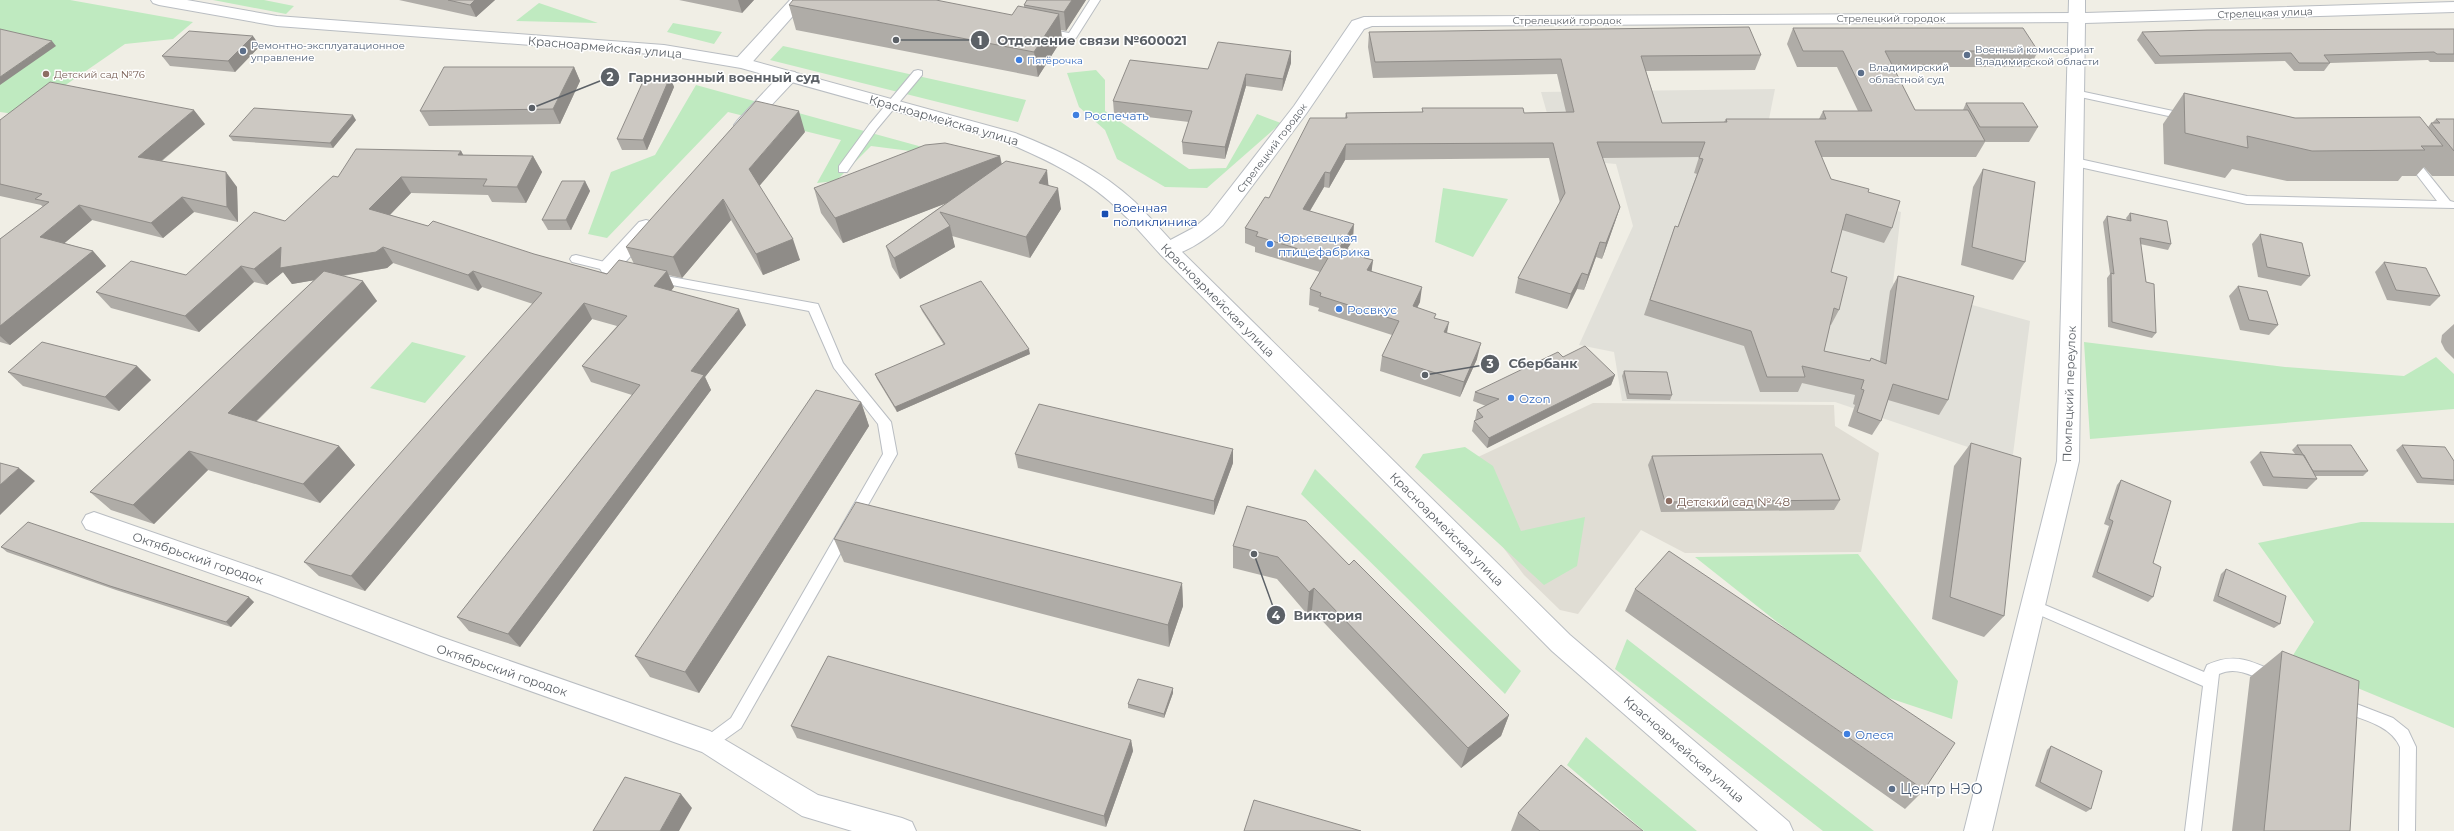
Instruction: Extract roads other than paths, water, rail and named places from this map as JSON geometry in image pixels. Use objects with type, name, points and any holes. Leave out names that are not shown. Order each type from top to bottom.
[{"type":"street","name":"Красноармейская улица","points":[[159,0],[277,21],[664,50],[742,63],[1009,137],[1080,170],[1128,207],[1168,250],[1561,643],[1779,831]]},
{"type":"street","points":[[742,63],[799,0]]},
{"type":"street","name":"Стрелецкая улица","points":[[2076,9],[2454,7]]},
{"type":"street","name":"Помпецкий переулок","points":[[1978,831],[2068,460],[2075,162],[2076,9]]},
{"type":"street","name":"Стрелецкий городок","points":[[1168,250],[1202,232],[1216,220],[1300,110],[1358,25],[1370,21],[2076,9]]},
{"type":"street","points":[[729,139],[789,76]]},
{"type":"street","points":[[609,267],[660,213]]},
{"type":"street","name":"Октябрьский городок","points":[[94,522],[278,586],[438,648],[710,744],[812,807],[902,831]]},
{"type":"lane","points":[[1035,30],[1072,36],[1095,0]]},
{"type":"lane","points":[[843,169],[891,104],[918,73]]},
{"type":"lane","points":[[2075,93],[2198,119]]},
{"type":"lane","points":[[2402,149],[2450,205]]},
{"type":"lane","points":[[2075,162],[2247,200],[2450,205]]},
{"type":"lane","points":[[576,259],[630,272]]},
{"type":"lane","points":[[644,275],[814,307],[838,365],[884,422],[890,454],[736,723],[710,744]]},
{"type":"lane","points":[[2033,606],[2211,682]]},
{"type":"lane","points":[[2193,831],[2212,670],[2223,663],[2241,665],[2285,682]]},
{"type":"lane","points":[[2329,700],[2388,723],[2403,735],[2408,747],[2407,831]]},
{"type":"place","name":"Отделение связи №600021","points":[[896,40]]},
{"type":"place","name":"Ремонтно-эксплуатационное управление","points":[[243,51]]},
{"type":"place","name":"Военный комиссариат Владимирской области","points":[[1967,55]]},
{"type":"place","name":"Пятёрочка","points":[[1019,60]]},
{"type":"place","name":"Владимирский областной суд","points":[[1861,73]]},
{"type":"place","name":"Детский сад №76","points":[[46,74]]},
{"type":"place","name":"Гарнизонный военный суд","points":[[532,108]]},
{"type":"place","name":"Роспечать","points":[[1076,115]]},
{"type":"place","name":"Военная поликлиника","points":[[1105,214]]},
{"type":"place","name":"Юрьевецкая птицефабрика","points":[[1270,244]]},
{"type":"place","name":"Росвкус","points":[[1339,309]]},
{"type":"place","name":"Сбербанк","points":[[1425,375]]},
{"type":"place","name":"Ozon","points":[[1511,398]]},
{"type":"place","name":"Детский сад № 48","points":[[1669,501]]},
{"type":"place","name":"Виктория","points":[[1254,554]]},
{"type":"place","name":"Олеся","points":[[1847,734]]},
{"type":"place","name":"Центр НЭО","points":[[1892,789]]}]
